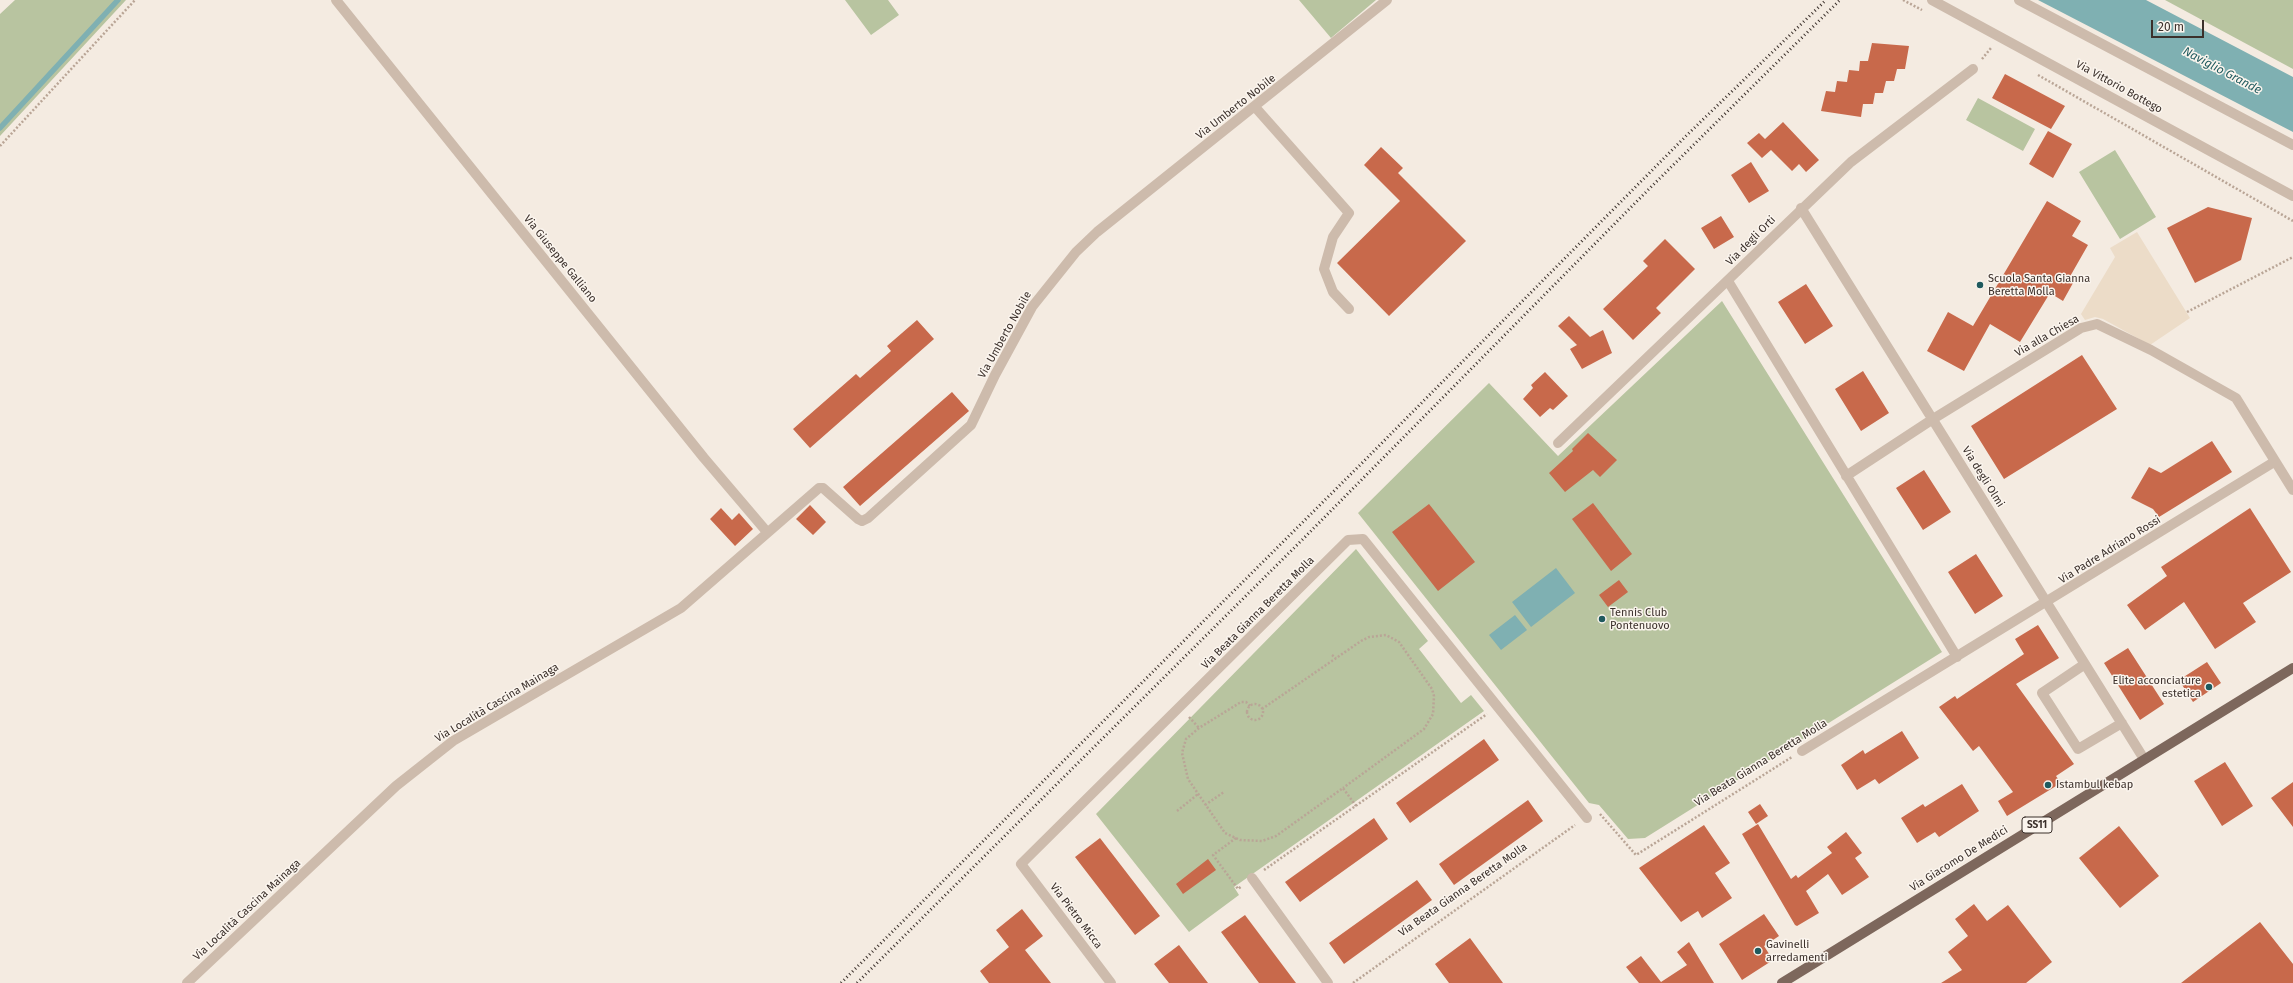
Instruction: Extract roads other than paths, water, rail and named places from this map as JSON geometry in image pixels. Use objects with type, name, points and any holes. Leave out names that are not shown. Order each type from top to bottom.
[{"type":"main road","name":"Via Giacomo De Medici","points":[[1782,983],[2293,668]]},
{"type":"street","name":"Via Giuseppe Galliano","points":[[336,0],[704,458],[767,532]]},
{"type":"street","name":"Via Umberto Nobile","points":[[767,532],[819,488],[823,488],[858,519],[862,521],[868,518],[971,425],[995,375],[1032,307],[1076,252],[1097,232],[1387,0]]},
{"type":"street","name":"Via Vittorio Bottego","points":[[1932,0],[2293,196]]},
{"type":"street","points":[[2019,0],[2293,145]]},
{"type":"street","name":"Via degli Orti","points":[[1558,442],[1728,281],[1801,208],[1851,162],[1973,69]]},
{"type":"street","points":[[1255,107],[1349,213],[1333,237],[1324,268],[1333,292],[1349,309]]},
{"type":"street","name":"Via degli Olmi","points":[[1801,208],[2144,759]]},
{"type":"street","points":[[1728,281],[1958,657]]},
{"type":"street","name":"Via alla Chiesa","points":[[1846,476],[1933,419],[2081,328],[2097,324],[2152,350],[2236,398],[2274,462],[2293,490]]},
{"type":"street","name":"Via Padre Adriano Rossi","points":[[1958,657],[2274,462]]},
{"type":"street","name":"Via Località Cascina Mainaga","points":[[187,983],[396,786],[453,741],[681,608],[767,532]]},
{"type":"street","name":"Via Beata Gianna Beretta Molla","points":[[1021,864],[1348,540],[1363,539],[1587,818]]},
{"type":"street","name":"Via Beata Gianna Beretta Molla","points":[[1802,751],[1958,657]]},
{"type":"street","points":[[2085,664],[2042,692],[2046,699],[2078,749],[2122,723]]},
{"type":"street","name":"Via Pietro Micca","points":[[1021,864],[1111,983]]},
{"type":"street","points":[[1252,878],[1328,983]]},
{"type":"water","name":"Naviglio Grande","points":[[2038,0],[2146,0],[2293,77],[2293,132]]},
{"type":"water","points":[[1556,568],[1575,593],[1531,627],[1512,602]]},
{"type":"water","points":[[1515,615],[1527,630],[1501,650],[1489,635]]},
{"type":"waterway","points":[[0,128],[118,0]]},
{"type":"railway","points":[[841,983],[1363,462],[1686,136],[1826,0]]},
{"type":"railway","points":[[857,983],[1303,539],[1650,188],[1840,0]]},
{"type":"place","name":"Scuola Santa Gianna Beretta Molla","points":[[1980,285]]},
{"type":"place","name":"Tennis Club Pontenuovo","points":[[1602,619]]},
{"type":"place","name":"Elite acconciature estetica","points":[[2209,687]]},
{"type":"place","name":"Istambul kebap","points":[[2048,785]]},
{"type":"place","name":"Gavinelli arredamenti","points":[[1758,951]]}]
